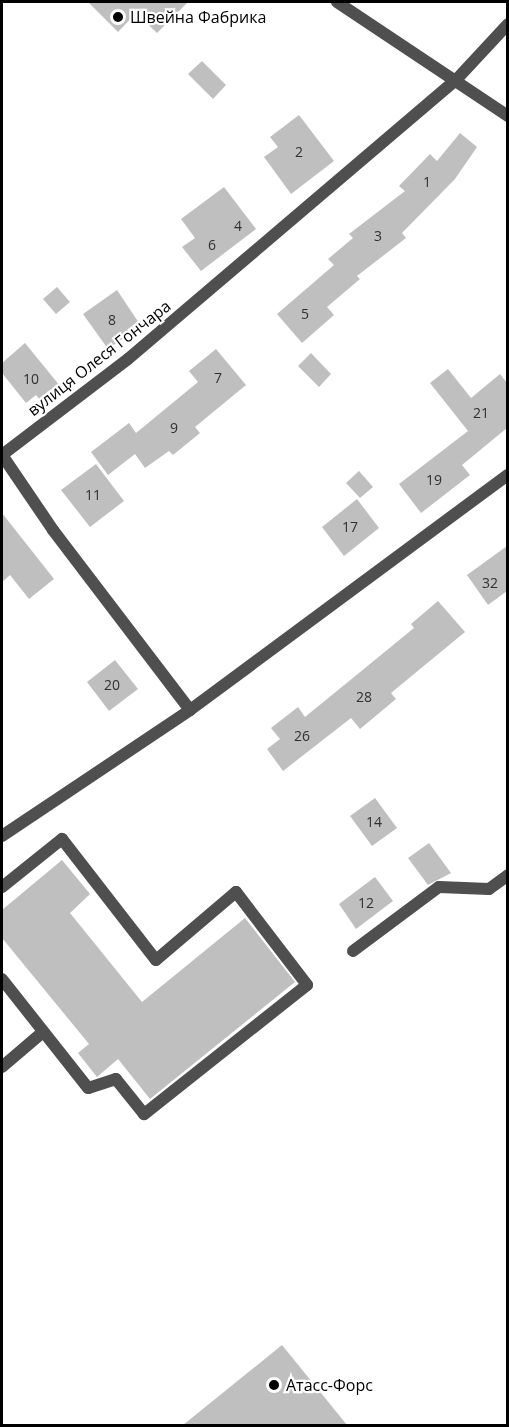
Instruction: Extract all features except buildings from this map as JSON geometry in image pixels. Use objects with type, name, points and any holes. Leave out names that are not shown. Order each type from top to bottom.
[{"type":"street","points":[[337,2],[507,116]]},
{"type":"street","points":[[456,80],[507,24]]},
{"type":"street","name":"вулиця Олеся Гончара","points":[[190,710],[53,530],[2,455],[128,359],[456,80]]},
{"type":"street","points":[[2,836],[190,710],[507,475]]},
{"type":"street","points":[[2,887],[62,839],[156,960],[236,892],[308,985],[144,1114],[116,1079],[88,1088],[2,979]]},
{"type":"street","points":[[353,951],[439,887],[489,889],[507,875]]},
{"type":"street","points":[[2,1067],[43,1032]]},
{"type":"place","name":"Швейна Фабрика","points":[[118,17]]},
{"type":"place","name":"Атасс-Форс","points":[[274,1385]]}]
